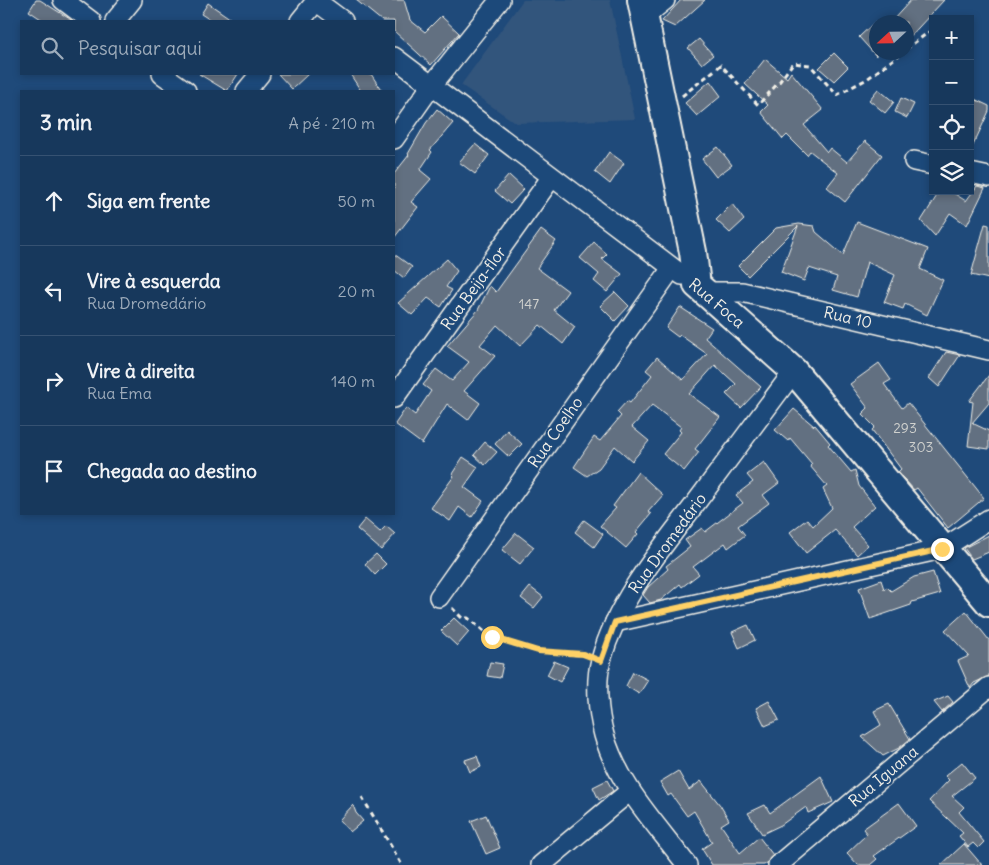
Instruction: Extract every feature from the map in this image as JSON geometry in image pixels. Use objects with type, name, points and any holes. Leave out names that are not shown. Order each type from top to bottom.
[{"type":"street","points":[[63,0],[90,20]]},
{"type":"street","points":[[116,20],[132,0]]},
{"type":"street","points":[[395,137],[432,85],[500,0]]},
{"type":"street","points":[[665,0],[642,9],[702,289]]},
{"type":"street","points":[[301,20],[316,1],[342,20]]},
{"type":"street","name":"Rua Foca","points":[[395,59],[432,85],[551,178],[702,289],[794,371],[989,603]]},
{"type":"street","points":[[163,75],[185,90]]},
{"type":"street","points":[[247,90],[259,75]]},
{"type":"street","points":[[914,161],[929,164]]},
{"type":"street","points":[[974,174],[989,177]]},
{"type":"street","name":"Rua Beija-flor","points":[[395,397],[551,178]]},
{"type":"street","name":"Rua Coelho","points":[[446,599],[672,268]]},
{"type":"street","name":"Rua 10","points":[[702,289],[742,292],[989,350]]},
{"type":"street","name":"Rua Dromedário","points":[[688,865],[621,777],[604,734],[598,687],[601,661],[622,606],[652,561],[794,371]]},
{"type":"street","points":[[615,622],[942,549],[989,519]]},
{"type":"street","name":"Rua Iguana","points":[[778,865],[989,687]]},
{"type":"street","points":[[540,865],[630,790]]},
{"type":"path","points":[[914,43],[929,32]]},
{"type":"path","points":[[664,110],[721,65],[758,105],[780,81],[793,63],[810,65],[837,95],[867,79],[892,60]]},
{"type":"path","points":[[446,599],[451,610],[462,618],[468,618],[492,637],[538,651],[583,654],[601,661]]},
{"type":"path","points":[[362,797],[402,865]]},
{"type":"shaded area","points":[[523,0],[610,0],[635,119],[516,123],[461,85]]},
{"type":"building","points":[[36,0],[40,0],[71,20],[42,20],[29,11]]},
{"type":"building","points":[[356,0],[404,0],[410,20],[425,32],[441,16],[459,33],[431,65],[395,32],[395,20],[381,20]]},
{"type":"building","points":[[681,0],[705,0],[675,27],[662,21]]},
{"type":"building","points":[[911,0],[944,0],[914,32],[914,15],[897,15]]},
{"type":"building","points":[[208,3],[233,20],[210,20],[201,14]]},
{"type":"building","points":[[869,28],[869,48],[859,37]]},
{"type":"building","points":[[699,39],[713,55],[702,64],[688,48]]},
{"type":"building","points":[[834,53],[848,67],[834,81],[819,68]]},
{"type":"building","points":[[765,59],[787,78],[791,72],[823,110],[804,125],[827,152],[830,148],[847,162],[865,141],[882,155],[845,202],[827,187],[838,173],[810,151],[807,155],[787,135],[783,139],[761,112],[768,105],[745,84]]},
{"type":"building","points":[[201,75],[237,75],[228,90]]},
{"type":"building","points":[[279,75],[307,75],[292,89]]},
{"type":"building","points":[[351,75],[372,75],[381,90],[360,90]]},
{"type":"building","points":[[710,81],[721,96],[697,116],[685,103]]},
{"type":"building","points":[[878,89],[894,102],[885,113],[869,100]]},
{"type":"building","points":[[901,98],[914,104],[907,118],[895,112]]},
{"type":"building","points":[[974,99],[989,106],[989,111],[974,143]]},
{"type":"building","points":[[437,109],[453,123],[430,150],[432,152],[420,170],[431,179],[411,202],[418,207],[395,237],[395,173],[409,155],[426,123]]},
{"type":"building","points":[[475,144],[489,155],[475,174],[459,162]]},
{"type":"building","points":[[718,147],[732,165],[716,177],[702,159]]},
{"type":"building","points":[[609,152],[624,163],[610,184],[595,172]]},
{"type":"building","points":[[509,175],[524,189],[510,204],[495,191]]},
{"type":"building","points":[[977,186],[985,188],[967,225],[950,213],[935,236],[921,221],[937,195],[956,195],[966,201],[970,195],[974,195],[974,190]]},
{"type":"building","points":[[732,204],[744,220],[730,233],[716,220]]},
{"type":"building","points":[[857,222],[928,249],[920,269],[943,280],[927,315],[905,304],[903,309],[884,302],[895,275],[867,262],[857,297],[833,290],[837,277],[809,268],[804,281],[781,272],[798,226],[748,276],[738,266],[776,228],[799,224],[814,226],[816,232],[843,255]]},
{"type":"building","points":[[985,224],[989,225],[989,279],[971,275]]},
{"type":"building","points":[[541,230],[556,241],[537,268],[568,291],[554,310],[575,327],[563,344],[540,325],[520,346],[497,325],[480,345],[495,356],[464,391],[480,403],[468,420],[447,404],[422,444],[395,424],[406,408],[415,415],[431,391],[423,385],[436,369],[452,381],[469,362],[447,346],[478,310],[490,286],[496,292]]},
{"type":"building","points":[[594,242],[607,254],[602,259],[622,274],[607,292],[594,281],[599,274],[580,258]]},
{"type":"building","points":[[395,255],[412,267],[404,278],[395,271]]},
{"type":"building","points":[[447,259],[457,271],[446,287],[452,290],[441,307],[428,298],[412,315],[398,303]]},
{"type":"building","points":[[615,292],[629,306],[615,321],[600,306]]},
{"type":"building","points":[[680,307],[712,328],[705,338],[761,387],[741,408],[726,394],[736,384],[715,365],[689,394],[720,417],[695,449],[699,452],[684,471],[663,454],[681,432],[679,430],[681,427],[652,405],[632,427],[649,441],[632,461],[615,446],[599,468],[587,476],[574,467],[594,437],[600,441],[621,416],[617,412],[627,401],[630,403],[652,375],[646,370],[657,357],[683,380],[707,354],[680,335],[678,337],[666,328]]},
{"type":"building","points":[[946,352],[960,355],[939,387],[929,378]]},
{"type":"building","points":[[879,363],[891,380],[884,384],[902,408],[908,403],[984,498],[948,528],[917,488],[914,490],[898,472],[901,469],[872,430],[875,427],[862,414],[868,408],[850,384]]},
{"type":"building","points":[[989,375],[989,403],[972,423],[989,431],[989,449],[968,446],[973,402],[969,401]]},
{"type":"building","points":[[794,409],[815,425],[830,443],[828,445],[851,472],[855,470],[859,486],[875,506],[852,527],[868,545],[857,555],[835,530],[806,553],[790,532],[807,519],[813,526],[832,508],[823,489],[827,486],[810,466],[812,464],[790,438],[788,441],[775,430]]},
{"type":"building","points":[[507,430],[522,444],[509,457],[495,444]]},
{"type":"building","points":[[485,442],[497,452],[485,465],[474,455]]},
{"type":"building","points":[[463,457],[478,467],[464,487],[483,501],[472,517],[459,507],[450,521],[431,508],[454,476],[452,474]]},
{"type":"building","points":[[764,462],[779,483],[763,495],[769,503],[738,526],[745,535],[728,548],[725,543],[693,567],[699,574],[682,587],[680,584],[661,600],[650,603],[643,595],[648,587],[668,569],[666,566],[690,547],[685,540],[702,528],[705,532],[743,503],[736,495],[753,482],[747,475]]},
{"type":"building","points":[[638,472],[663,495],[648,512],[651,514],[626,548],[600,526],[616,508],[613,506]]},
{"type":"building","points":[[365,519],[380,532],[386,526],[395,534],[381,550],[357,529]]},
{"type":"building","points":[[584,520],[603,534],[594,547],[575,532]]},
{"type":"building","points":[[516,533],[534,547],[520,564],[502,550]]},
{"type":"building","points":[[989,535],[989,552],[972,559],[964,548]]},
{"type":"building","points":[[376,554],[386,564],[375,575],[365,564]]},
{"type":"building","points":[[933,572],[940,594],[912,602],[911,605],[870,619],[859,588],[881,580],[884,589],[887,587],[891,591],[914,577]]},
{"type":"building","points":[[530,587],[543,597],[534,608],[521,598]]},
{"type":"building","points":[[966,611],[989,640],[989,676],[974,683],[970,688],[958,661],[969,656],[945,630]]},
{"type":"building","points":[[454,618],[469,632],[457,646],[441,631]]},
{"type":"building","points":[[748,625],[755,640],[739,648],[732,632]]},
{"type":"building","points":[[554,661],[568,667],[560,682],[547,675]]},
{"type":"building","points":[[490,662],[503,664],[500,678],[487,676]]},
{"type":"building","points":[[633,672],[648,680],[639,694],[626,686]]},
{"type":"building","points":[[948,696],[953,702],[942,712],[934,702]]},
{"type":"building","points":[[769,701],[779,720],[765,726],[756,708]]},
{"type":"building","points":[[889,704],[910,739],[899,748],[883,756],[862,737],[881,725],[874,711]]},
{"type":"building","points":[[477,756],[481,767],[470,772],[465,760]]},
{"type":"building","points":[[962,762],[975,778],[952,796],[964,807],[959,812],[984,842],[978,848],[973,843],[968,847],[959,836],[963,833],[929,801],[949,780],[945,776]]},
{"type":"building","points":[[678,771],[689,790],[701,781],[720,805],[729,820],[721,825],[740,853],[759,837],[773,855],[767,863],[764,865],[712,865],[702,849],[712,842],[694,811],[687,816],[671,794],[668,796],[660,782]]},
{"type":"building","points":[[821,776],[833,802],[808,813],[806,807],[781,825],[762,834],[748,813],[765,805],[770,813]]},
{"type":"building","points":[[607,780],[613,791],[599,800],[593,787]]},
{"type":"building","points":[[899,803],[916,826],[874,856],[877,859],[870,865],[858,865],[847,853],[867,834],[863,829]]},
{"type":"building","points":[[353,805],[356,813],[363,821],[350,832],[339,820]]},
{"type":"building","points":[[486,815],[500,848],[486,854],[471,821]]},
{"type":"building","points":[[964,844],[982,865],[941,865]]},
{"type":"route","points":[[492,637],[538,651],[583,654],[601,661],[615,622],[942,549]]}]
